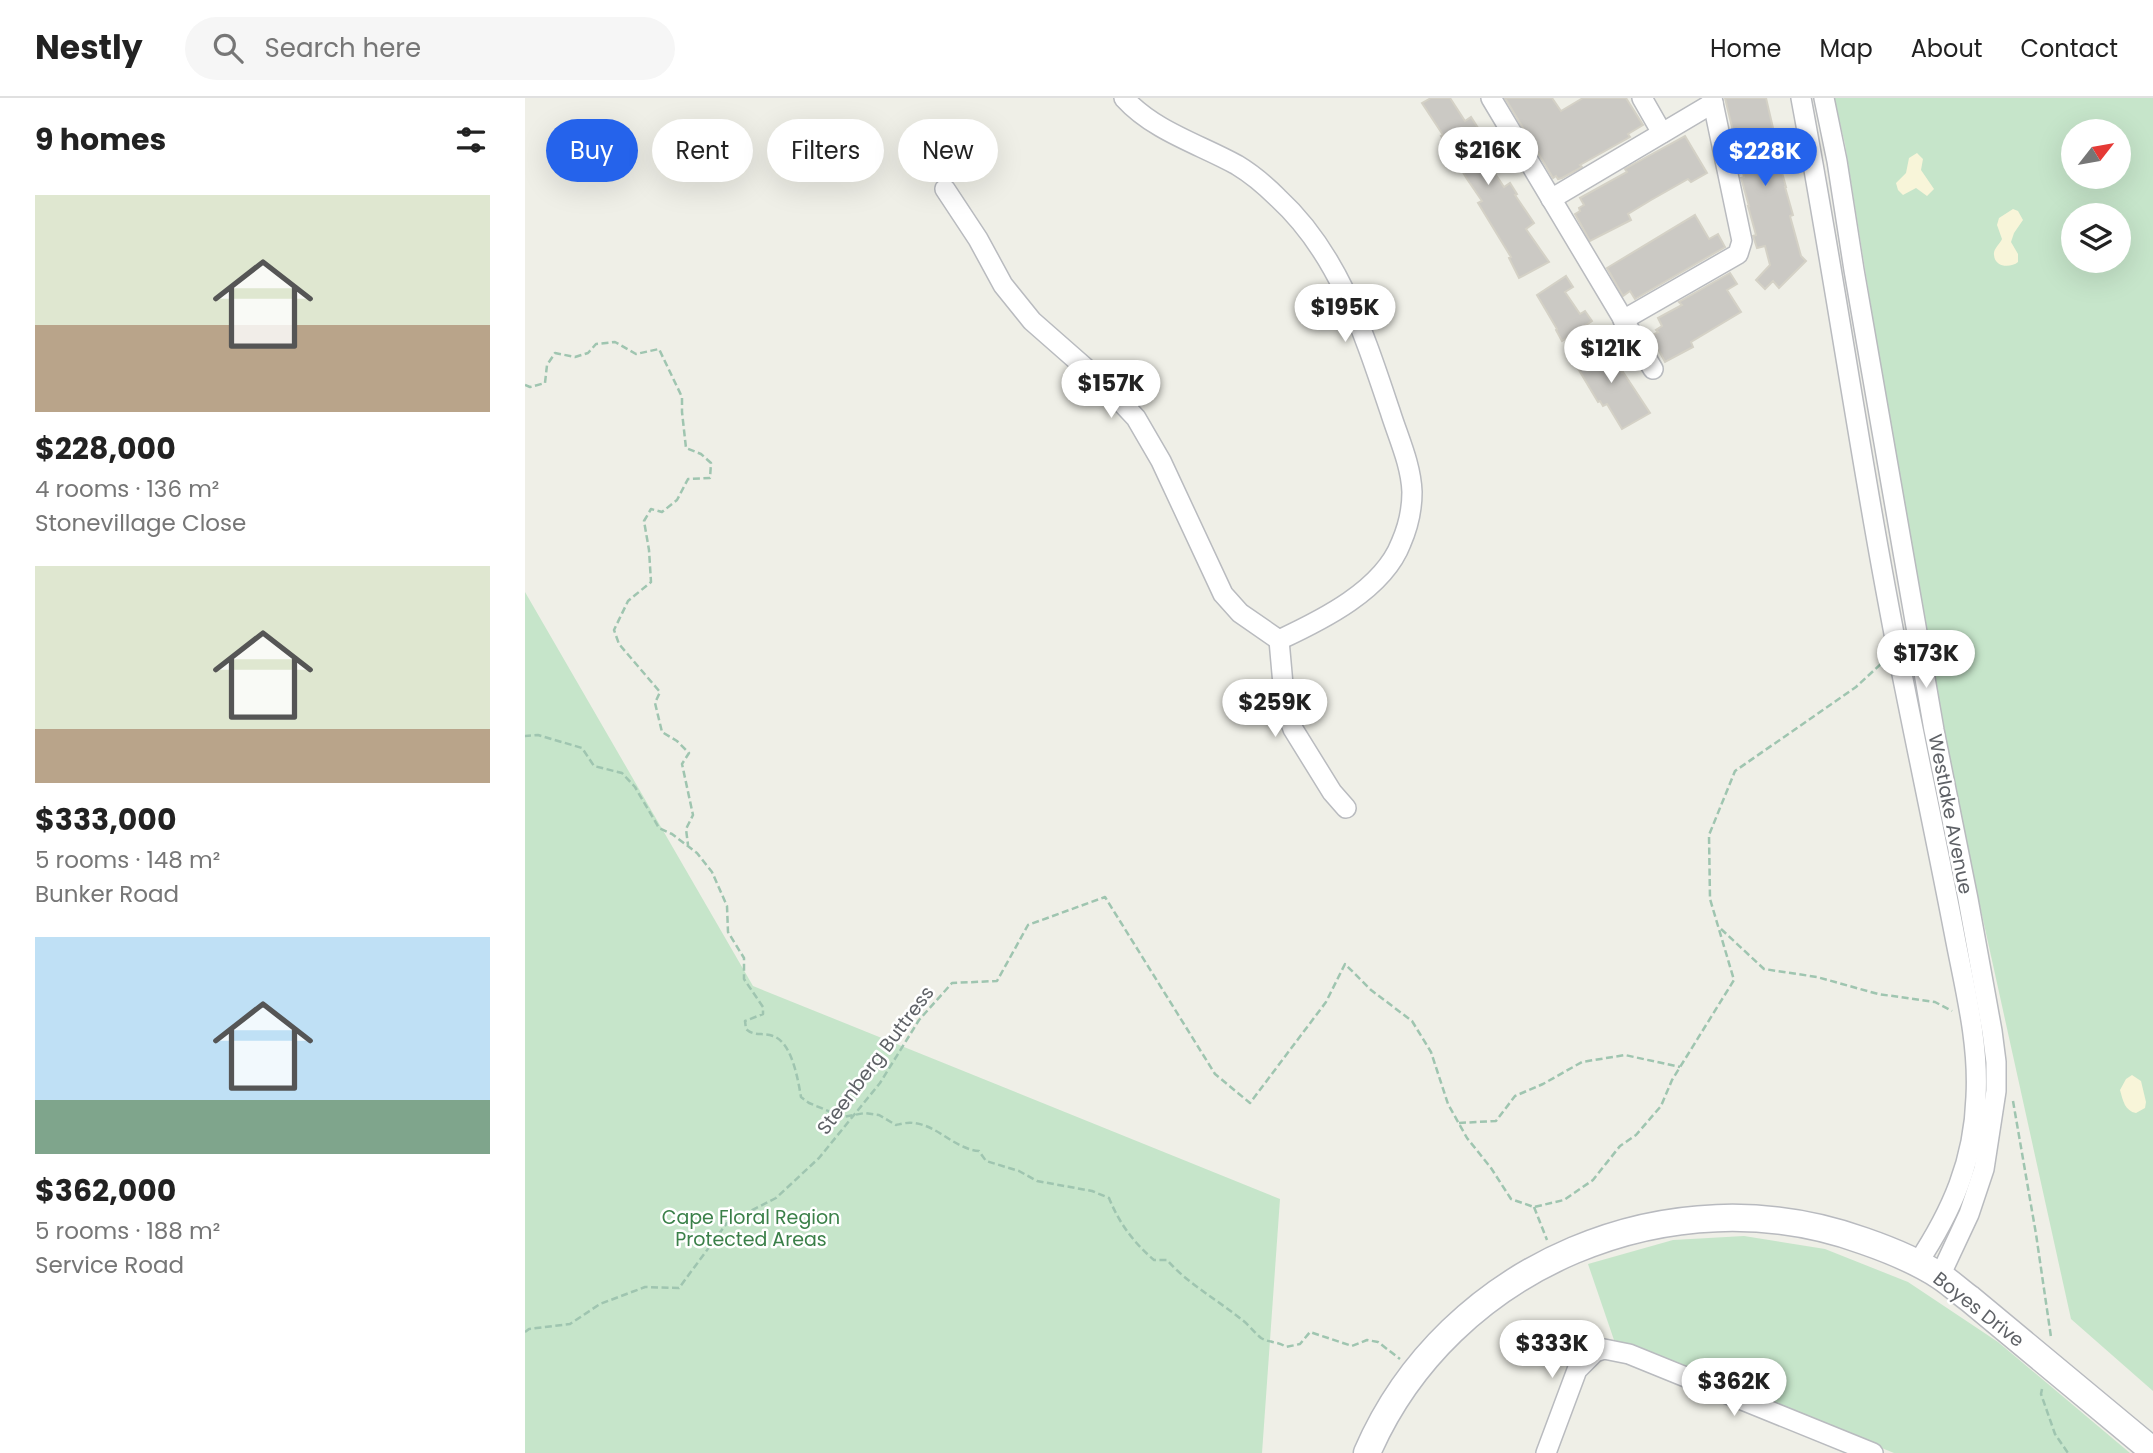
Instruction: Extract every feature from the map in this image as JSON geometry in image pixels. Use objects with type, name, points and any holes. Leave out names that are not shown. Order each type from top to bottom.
[{"type":"main road","name":"Boyes Drive","points":[[1367,1453],[1378,1429],[1415,1373],[1462,1321],[1514,1280],[1553,1258],[1611,1235],[1653,1225],[1714,1217],[1784,1221],[1821,1227],[1889,1250],[1928,1270],[2044,1359],[2153,1451]]},
{"type":"street","points":[[1124,98],[1138,113],[1155,124],[1258,179],[1308,230],[1335,268],[1352,305],[1407,463],[1412,491],[1411,513],[1401,545],[1385,571],[1357,596],[1318,621],[1279,640]]},
{"type":"street","points":[[1491,98],[1653,369]]},
{"type":"street","points":[[1642,98],[1662,133]]},
{"type":"street","name":"Westlake Avenue","points":[[1801,98],[1897,649],[1971,1021],[1976,1060],[1974,1134],[1952,1204],[1933,1240],[1928,1270]]},
{"type":"street","name":"Westlake Avenue","points":[[1824,98],[1934,730],[1971,916],[1996,1062],[1996,1091],[1984,1169],[1969,1214],[1928,1270]]},
{"type":"street","points":[[1551,199],[1712,100],[1742,241],[1738,254],[1623,320]]},
{"type":"street","points":[[945,189],[978,239],[1003,285],[1032,321],[1106,386],[1136,418],[1161,461],[1223,594],[1240,613],[1279,640]]},
{"type":"street","points":[[1279,640],[1285,707],[1293,729],[1332,792],[1346,808]]},
{"type":"street","points":[[1546,1453],[1577,1370],[1595,1352],[1604,1349],[1629,1354],[1873,1453]]},
{"type":"path","points":[[525,385],[530,387],[545,383],[547,365],[555,353],[575,357],[588,353],[596,345],[615,342],[636,354],[659,349],[682,397],[686,447],[701,454],[711,463],[710,478],[688,479],[677,500],[662,512],[651,509],[644,521],[651,582],[628,601],[614,630],[619,644],[660,692],[655,704],[662,732],[689,752],[682,764],[693,815],[686,829],[688,845]]},
{"type":"path","points":[[1680,1067],[1625,1055],[1582,1062],[1515,1096],[1496,1121],[1459,1124],[1511,1199],[1534,1207],[1564,1200],[1593,1180],[1620,1146],[1636,1135],[1661,1105],[1672,1080],[1734,980],[1710,899],[1709,835],[1735,771],[1856,687],[1897,649]]},
{"type":"path","points":[[525,735],[538,735],[582,748],[594,766],[622,773],[635,788],[659,828],[688,845],[712,872],[727,906],[728,932],[744,958],[744,979],[763,1007],[763,1014],[745,1021],[746,1029],[753,1035],[772,1035],[780,1040],[796,1067],[801,1097],[809,1103],[843,1117],[865,1113],[879,1115],[896,1125],[912,1122],[930,1127],[966,1150],[979,1151],[986,1161],[1019,1171],[1037,1181],[1093,1191],[1109,1198],[1116,1215],[1143,1250],[1154,1260],[1167,1260],[1179,1275],[1194,1283],[1241,1319],[1263,1340],[1279,1342],[1286,1348],[1300,1344],[1310,1332],[1352,1346],[1367,1340],[1378,1342],[1405,1363]]},
{"type":"path","name":"Steenberg Buttress","points":[[525,1332],[529,1329],[570,1324],[600,1304],[645,1287],[679,1288],[727,1223],[776,1198],[818,1158],[880,1083],[919,1020],[952,983],[997,981],[1028,925],[1105,897],[1215,1074],[1250,1103],[1326,1002],[1345,964],[1371,990],[1412,1021],[1431,1052],[1448,1104],[1459,1124]]},
{"type":"path","points":[[1719,927],[1764,969],[1818,977],[1878,994],[1935,1002],[1971,1021]]},
{"type":"path","points":[[2012,1096],[2053,1348]]},
{"type":"path","points":[[1534,1207],[1549,1245]]},
{"type":"path","points":[[2043,1386],[2041,1394],[2055,1434],[2068,1453]]},
{"type":"green space","points":[[1834,98],[2153,98],[2153,1391],[2071,1319],[1932,688],[1845,144]]},
{"type":"green space","name":"Cape Floral Region Protected Areas","points":[[525,592],[753,986],[1280,1199],[1262,1453],[525,1453]]},
{"type":"green space","points":[[1744,1236],[1825,1249],[1908,1282],[1998,1342],[2130,1453],[1894,1453],[1614,1340],[1588,1264],[1673,1240]]},
{"type":"sand","points":[[1917,153],[1923,159],[1921,170],[1934,189],[1927,196],[1916,188],[1903,195],[1896,183],[1906,173],[1909,158]]},
{"type":"sand","points":[[2013,209],[2018,211],[2023,220],[2011,242],[2018,254],[2018,262],[2004,266],[1997,262],[1994,255],[2002,239],[1997,225],[1999,218]]},
{"type":"sand","points":[[2132,1075],[2141,1081],[2146,1102],[2145,1108],[2136,1113],[2127,1108],[2120,1090],[2126,1079]]},
{"type":"building","points":[[1431,98],[1450,98],[1465,121],[1471,117],[1478,128],[1469,133],[1484,154],[1491,150],[1498,160],[1490,166],[1504,187],[1510,183],[1517,194],[1515,195],[1534,223],[1526,229],[1549,262],[1519,278],[1509,258],[1511,257],[1478,203],[1482,201],[1422,103]]},
{"type":"building","points":[[1505,98],[1552,98],[1561,111],[1583,98],[1626,98],[1643,125],[1628,134],[1630,137],[1558,179],[1556,176],[1553,178]]},
{"type":"building","points":[[1725,98],[1766,98],[1793,215],[1790,216],[1801,256],[1806,261],[1779,288],[1773,281],[1765,289],[1756,280],[1770,265],[1765,246],[1757,248],[1753,236],[1756,235]]},
{"type":"building","points":[[1685,136],[1707,173],[1691,182],[1688,179],[1651,200],[1628,214],[1631,220],[1590,241],[1575,214],[1584,205],[1580,198]]},
{"type":"building","points":[[1695,215],[1709,239],[1718,234],[1725,247],[1635,299],[1630,291],[1623,296],[1607,268]]},
{"type":"building","points":[[1730,273],[1737,284],[1727,290],[1741,312],[1691,342],[1693,347],[1665,362],[1651,336],[1662,326],[1658,318],[1682,305],[1679,302]]},
{"type":"building","points":[[1566,276],[1573,287],[1565,292],[1580,314],[1585,311],[1592,321],[1562,341],[1537,295]]},
{"type":"building","points":[[1604,342],[1650,413],[1622,429],[1607,404],[1603,406],[1598,402],[1573,360]]}]
